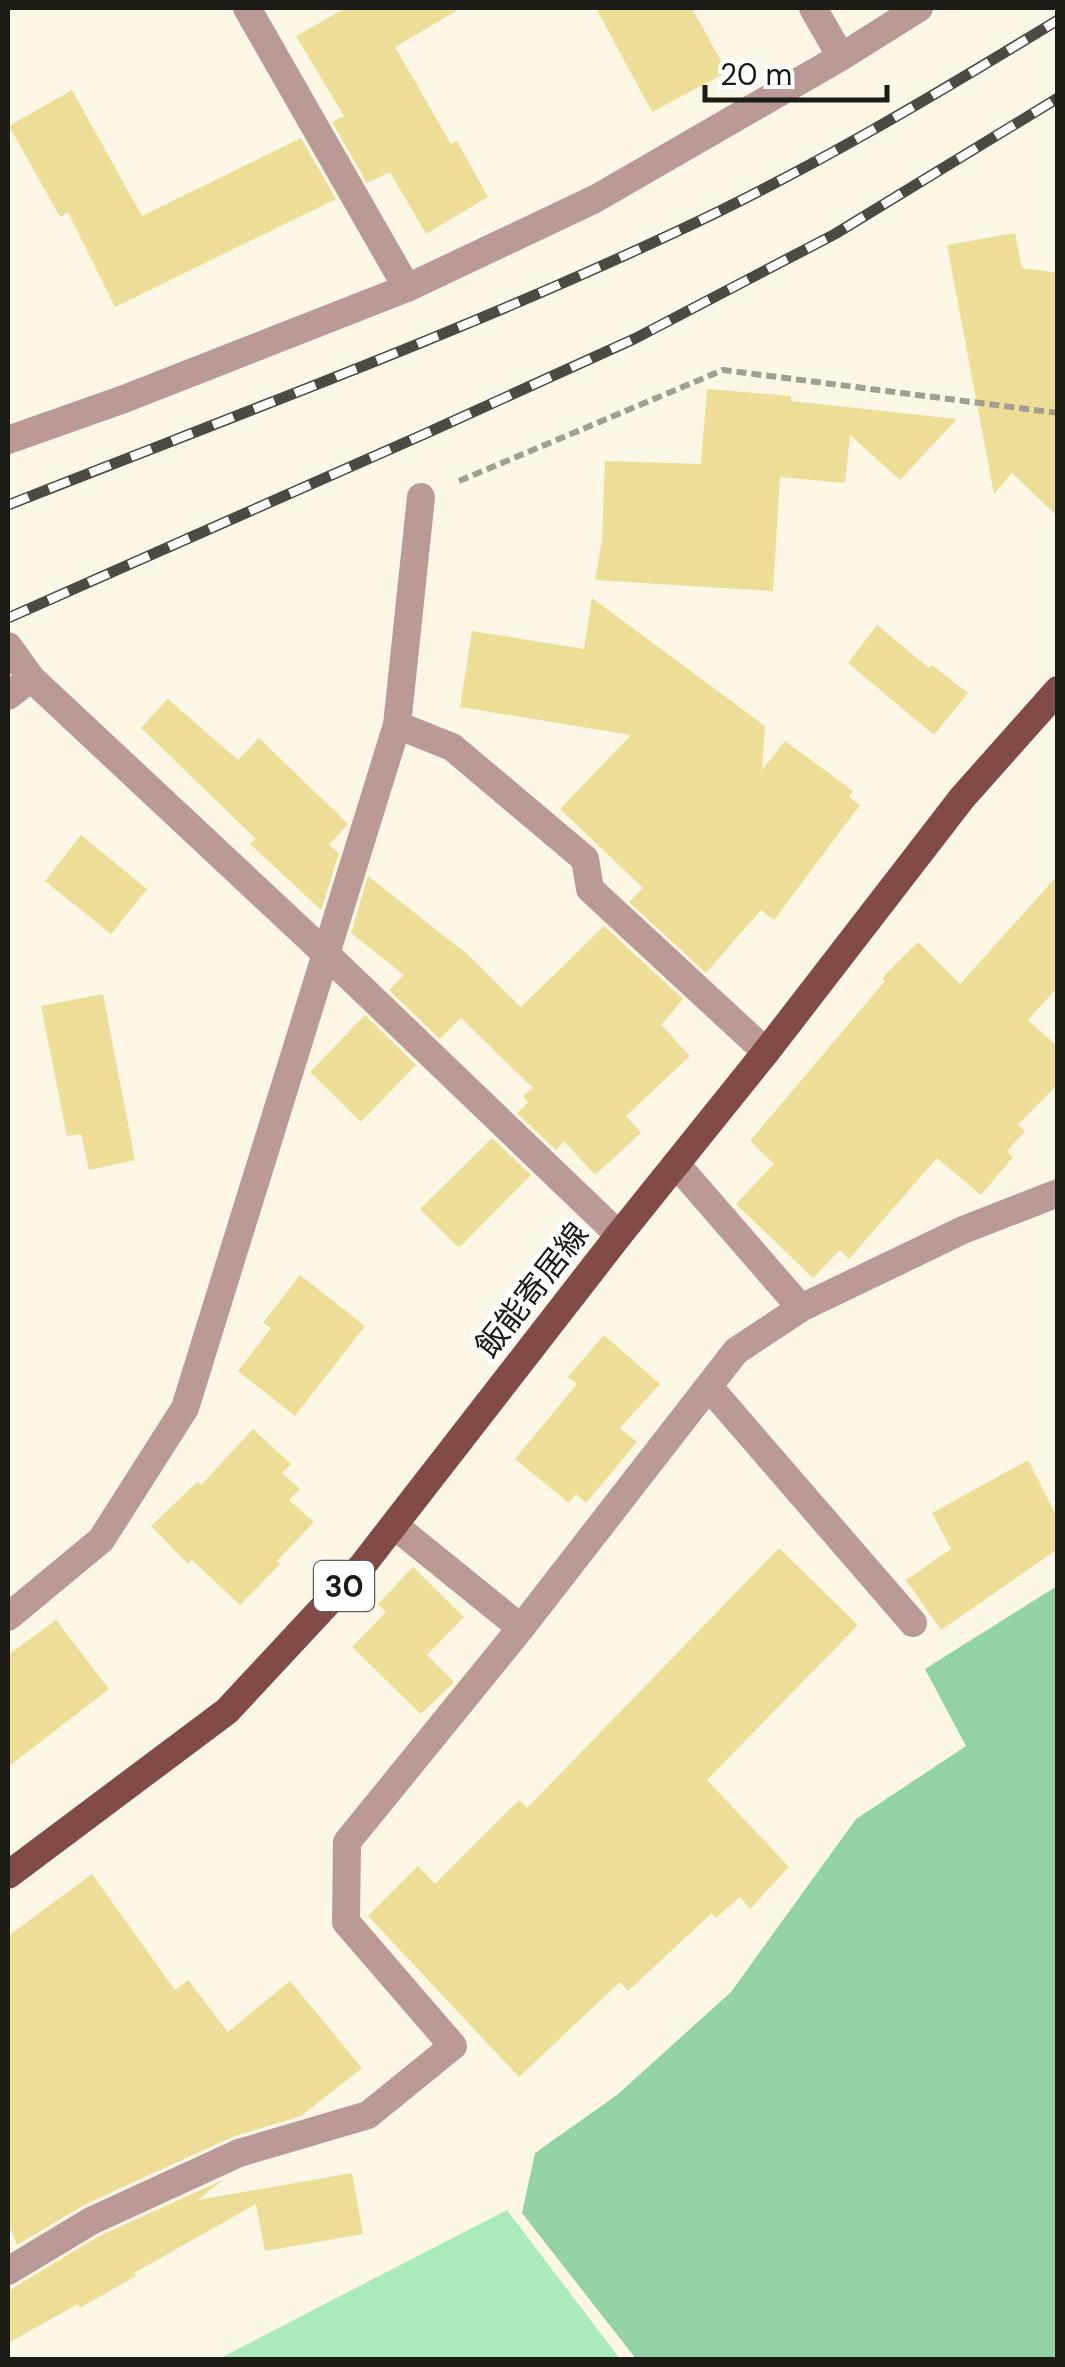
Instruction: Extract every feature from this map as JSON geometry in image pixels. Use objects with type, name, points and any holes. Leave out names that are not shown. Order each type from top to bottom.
[{"type":"main road","name":"飯能寄居線","points":[[8,1875],[227,1712],[362,1566],[962,798],[1058,690]]},
{"type":"street","points":[[247,8],[408,288]]},
{"type":"street","points":[[813,8],[841,57]]},
{"type":"street","points":[[8,440],[408,288],[595,199],[919,8]]},
{"type":"street","points":[[8,1617],[101,1540],[185,1408],[396,724],[422,496]]},
{"type":"street","points":[[8,646],[31,678],[619,1235]]},
{"type":"street","points":[[8,696],[31,678]]},
{"type":"street","points":[[396,724],[452,748],[585,860],[590,889],[766,1052]]},
{"type":"street","points":[[676,1164],[801,1308]]},
{"type":"street","points":[[8,2271],[91,2221],[239,2153],[368,2115],[453,2046],[346,1922],[348,1842],[521,1628],[736,1351],[801,1308],[963,1230],[1058,1193]]},
{"type":"street","points":[[709,1387],[913,1624]]},
{"type":"street","points":[[395,1526],[521,1628]]},
{"type":"path","points":[[422,496],[722,370],[1058,413]]},
{"type":"green space","points":[[1057,1586],[1057,2359],[636,2359],[522,2213],[535,2153],[617,2095],[731,1992],[856,1819],[966,1746],[925,1669]]},
{"type":"green space","points":[[507,2210],[620,2359],[219,2359],[257,2339]]},
{"type":"building","points":[[346,8],[461,8],[395,47],[451,144],[457,141],[488,197],[426,234],[390,172],[367,183],[332,122],[344,116],[296,36]]},
{"type":"building","points":[[596,8],[692,8],[727,72],[652,112]]},
{"type":"building","points":[[72,90],[142,216],[301,138],[336,199],[115,307],[68,212],[60,217],[9,126]]},
{"type":"building","points":[[1015,233],[1022,268],[1058,273],[1058,517],[1012,473],[994,494],[947,245]]},
{"type":"building","points":[[707,389],[791,396],[791,401],[957,419],[900,480],[850,435],[845,483],[780,477],[773,591],[595,580],[602,540],[605,461],[701,464]]},
{"type":"building","points":[[592,598],[765,726],[762,770],[785,741],[853,791],[849,797],[860,805],[774,920],[761,910],[706,973],[629,902],[643,888],[560,809],[631,735],[460,707],[472,631],[584,649]]},
{"type":"building","points":[[877,625],[929,668],[932,665],[968,693],[934,735],[848,663]]},
{"type":"building","points":[[168,699],[238,760],[259,738],[348,824],[329,845],[339,853],[321,910],[250,844],[256,839],[141,728]]},
{"type":"building","points":[[81,835],[147,889],[111,934],[45,881]]},
{"type":"building","points":[[1058,875],[1058,987],[1028,1020],[1058,1047],[1058,1084],[1018,1125],[1025,1131],[1007,1151],[1013,1157],[981,1195],[937,1158],[849,1259],[840,1250],[813,1278],[736,1204],[774,1164],[750,1141],[885,981],[882,978],[918,942],[960,984]]},
{"type":"building","points":[[368,876],[467,954],[521,1007],[604,926],[683,999],[661,1025],[690,1056],[626,1116],[641,1133],[595,1175],[564,1141],[556,1150],[517,1113],[528,1102],[523,1096],[533,1088],[461,1018],[440,1039],[389,990],[404,975],[351,933]]},
{"type":"building","points":[[103,994],[135,1160],[89,1170],[81,1134],[67,1136],[41,1006]]},
{"type":"building","points":[[365,1015],[416,1065],[361,1122],[310,1072]]},
{"type":"building","points":[[492,1138],[531,1175],[459,1248],[420,1209]]},
{"type":"building","points":[[300,1275],[365,1326],[295,1416],[238,1371],[271,1328],[263,1323]]},
{"type":"building","points":[[604,1335],[660,1384],[620,1428],[637,1442],[586,1503],[576,1494],[569,1503],[515,1459],[577,1384],[568,1377]]},
{"type":"building","points":[[253,1429],[291,1464],[282,1473],[300,1489],[289,1500],[314,1522],[240,1605],[192,1560],[188,1564],[151,1526],[197,1482],[201,1485]]},
{"type":"building","points":[[1028,1460],[1058,1519],[1058,1549],[941,1630],[906,1580],[951,1549],[932,1513]]},
{"type":"building","points":[[779,1548],[858,1625],[707,1780],[789,1867],[750,1909],[740,1897],[716,1918],[712,1913],[628,1991],[620,1982],[519,2077],[368,1916],[418,1866],[435,1884],[519,1800],[527,1808]]},
{"type":"building","points":[[413,1567],[464,1617],[427,1655],[454,1682],[421,1714],[352,1647],[386,1612],[378,1604]]},
{"type":"building","points":[[56,1620],[109,1689],[8,1767],[8,1655]]},
{"type":"building","points":[[92,1874],[175,1990],[188,1980],[228,2032],[290,1981],[362,2068],[301,2116],[232,2137],[84,2205],[17,2245],[8,2224],[8,1936]]},
{"type":"building","points":[[352,2173],[363,2234],[265,2251],[256,2204],[80,2308],[78,2304],[8,2343],[8,2291],[99,2236],[223,2180],[198,2200]]},
{"type":"railway","points":[[8,505],[430,339],[680,230],[825,157],[1058,20]]},
{"type":"railway","points":[[8,618],[634,339],[835,234],[1058,98]]}]
